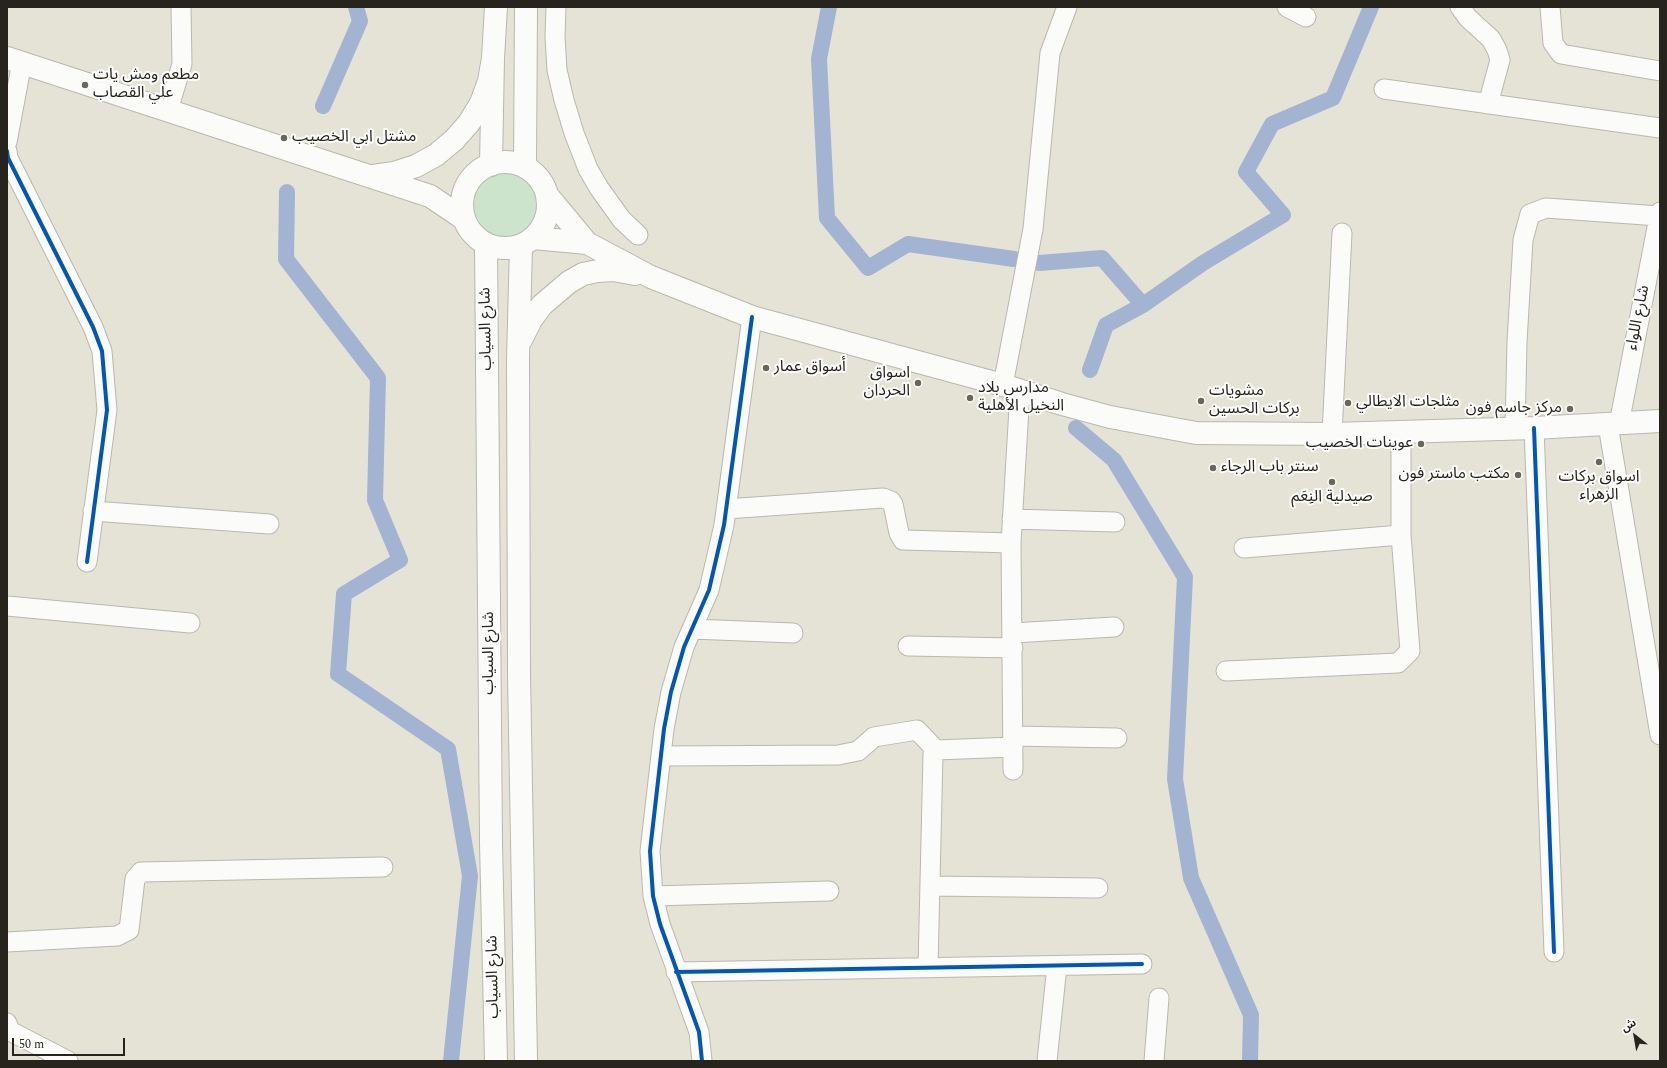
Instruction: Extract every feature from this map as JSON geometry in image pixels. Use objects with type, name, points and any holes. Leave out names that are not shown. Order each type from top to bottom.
[{"type":"main road","points":[[491,165],[493,58],[496,7]]},
{"type":"main road","points":[[525,167],[526,7]]},
{"type":"main road","points":[[370,176],[394,173],[416,166],[436,155],[454,140],[469,123],[481,103],[489,81],[493,58]]},
{"type":"main road","points":[[14,60],[430,196],[464,219]]},
{"type":"main road","points":[[527,242],[541,229],[546,218],[548,207],[547,195],[543,184],[535,174],[525,167],[514,163],[502,162],[481,170],[467,186],[463,197],[462,208],[464,219],[469,230],[477,238],[486,244],[503,248],[527,242],[588,243]]},
{"type":"main road","points":[[430,196],[467,186]]},
{"type":"main road","points":[[547,195],[588,243],[651,277],[752,317],[1012,388],[1110,417],[1196,433],[1332,434],[1660,422]]},
{"type":"main road","name":"شارع السياب","points":[[526,1061],[519,675],[519,347],[527,242]]},
{"type":"main road","name":"شارع السياب","points":[[486,244],[491,835],[496,1061]]},
{"type":"main road","points":[[519,347],[524,333],[542,305],[556,291],[583,274],[613,270],[651,277]]},
{"type":"street","points":[[168,110],[182,64],[181,7]]},
{"type":"street","points":[[556,7],[555,37],[557,70],[574,133],[588,169],[599,188],[622,220],[638,235]]},
{"type":"street","points":[[1013,770],[1011,543],[1012,388],[1033,229],[1050,53],[1067,7]]},
{"type":"street","points":[[1287,7],[1306,17]]},
{"type":"street","points":[[1460,7],[1468,18],[1491,39],[1500,60],[1488,104]]},
{"type":"street","points":[[1550,7],[1553,43],[1561,54],[1660,71]]},
{"type":"street","points":[[7,142],[14,60]]},
{"type":"street","points":[[1384,89],[1660,128]]},
{"type":"street","points":[[7,151],[8,158],[93,327],[102,351],[107,410],[87,562]]},
{"type":"street","points":[[1554,952],[1524,428],[1516,342],[1522,240],[1530,214],[1546,208],[1660,214]]},
{"type":"street","name":"شارع اللواء","points":[[1614,424],[1660,214]]},
{"type":"street","points":[[1332,434],[1342,233]]},
{"type":"street","points":[[702,1061],[699,1032],[692,1008],[676,972],[660,924],[653,896],[650,851],[661,756],[671,692],[684,647],[709,590],[726,509],[752,317]]},
{"type":"street","points":[[1614,424],[1652,641],[1660,735]]},
{"type":"street","points":[[1226,671],[1398,663],[1410,651],[1401,535],[1401,432]]},
{"type":"street","points":[[726,509],[883,498],[891,501],[893,504],[899,533],[903,540],[1011,543]]},
{"type":"street","points":[[93,511],[268,524]]},
{"type":"street","points":[[1012,519],[1115,522]]},
{"type":"street","points":[[1244,548],[1401,535]]},
{"type":"street","points":[[7,606],[190,624]]},
{"type":"street","points":[[908,646],[1013,640],[1114,627]]},
{"type":"street","points":[[692,629],[792,632]]},
{"type":"street","points":[[661,756],[838,755],[858,751],[874,737],[917,730],[936,750]]},
{"type":"street","points":[[936,750],[1013,742],[1117,738]]},
{"type":"street","points":[[928,968],[933,754],[936,750]]},
{"type":"street","points":[[7,942],[117,936],[129,930],[135,878],[141,872],[383,867]]},
{"type":"street","points":[[930,886],[1098,888]]},
{"type":"street","points":[[653,896],[829,891]]},
{"type":"street","points":[[676,972],[1142,964]]},
{"type":"street","points":[[1047,1061],[1057,966]]},
{"type":"street","points":[[1154,1061],[1159,998]]},
{"type":"street","points":[[7,1023],[10,1031],[68,1061]]},
{"type":"green space","points":[[499,171],[513,171],[525,176],[535,186],[540,198],[540,212],[535,224],[525,234],[513,239],[499,239],[487,234],[477,224],[472,212],[472,198],[477,186],[487,176]]},
{"type":"waterway","points":[[323,106],[360,21],[356,7]]},
{"type":"waterway","points":[[829,7],[819,59],[827,218],[868,268],[908,244],[1014,259]]},
{"type":"waterway","points":[[1090,370],[1106,325],[1143,305],[1203,263],[1283,215],[1246,172],[1272,124],[1333,98],[1371,7]]},
{"type":"waterway","points":[[287,192],[286,259],[378,378],[375,500],[400,560],[344,594],[338,674],[448,749],[470,876],[451,1061]]},
{"type":"waterway","points":[[1039,263],[1102,258],[1143,305]]},
{"type":"waterway","points":[[1076,428],[1114,460],[1185,577],[1175,779],[1191,878],[1251,1015],[1250,1061]]},
{"type":"cycle path","points":[[7,151],[8,158],[93,327],[102,351],[107,410],[87,562]]},
{"type":"cycle path","points":[[702,1061],[699,1032],[660,924],[653,896],[650,851],[664,729],[671,692],[684,647],[709,590],[724,525],[752,317]]},
{"type":"cycle path","points":[[1534,428],[1554,952]]},
{"type":"cycle path","points":[[676,972],[1142,964]]},
{"type":"place","name":"مطعم ومش يات علي القصاب","points":[[85,85]]},
{"type":"place","name":"مشتل ابي الخصيب","points":[[284,138]]},
{"type":"place","name":"أسواق عمار","points":[[766,368]]},
{"type":"place","name":"اسواق الحردان","points":[[918,383]]},
{"type":"place","name":"مدارس بلاد النخيل الأهلية","points":[[970,398]]},
{"type":"place","name":"مشويات بركات الحسين","points":[[1201,401]]},
{"type":"place","name":"مثلجات الايطالي","points":[[1348,403]]},
{"type":"place","name":"مركز جاسم فون","points":[[1570,409]]},
{"type":"place","name":"عوينات الخصيب","points":[[1421,444]]},
{"type":"place","name":"اسواق بركات الزهراء","points":[[1599,462]]},
{"type":"place","name":"سنتر باب الرجاء","points":[[1213,468]]},
{"type":"place","name":"مكتب ماستر فون","points":[[1518,475]]},
{"type":"place","name":"صيدلية النِعَم","points":[[1332,482]]}]
